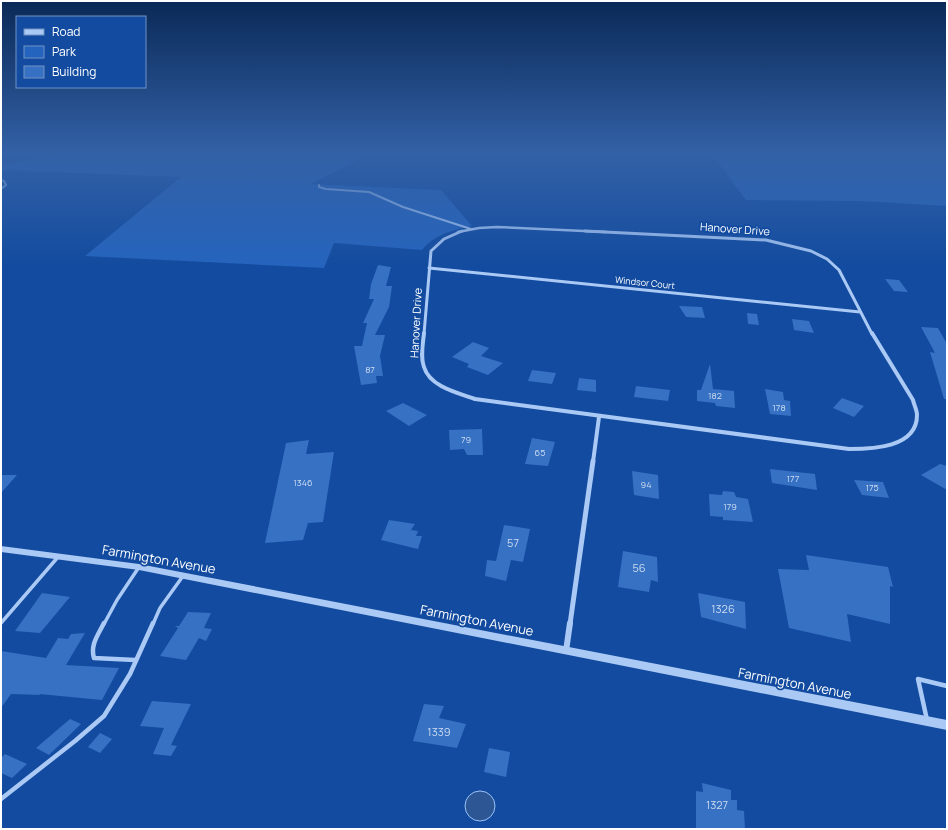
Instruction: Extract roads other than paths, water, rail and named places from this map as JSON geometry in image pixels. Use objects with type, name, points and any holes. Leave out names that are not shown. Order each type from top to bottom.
[{"type":"street","name":"Hanover Drive","points":[[497,227],[750,239],[783,243],[814,252],[834,265],[841,274],[860,312],[913,400],[917,416],[913,431],[903,440],[884,447],[861,450],[840,449],[476,399],[444,387],[433,379],[424,368],[422,355],[430,250],[436,243],[454,233],[471,229],[497,227]]},
{"type":"street","name":"Windsor Court","points":[[429,268],[860,312]]},
{"type":"street","points":[[566,651],[599,417]]},
{"type":"street","name":"Farmington Avenue","points":[[1,549],[139,567],[947,725]]},
{"type":"lane","points":[[351,191],[369,192],[403,207],[471,229]]},
{"type":"lane","points":[[1,623],[59,556]]},
{"type":"lane","points":[[135,660],[97,659],[94,658],[92,652],[93,644],[100,631],[139,567]]},
{"type":"lane","points":[[1,799],[75,741],[104,716],[130,674],[135,660],[160,608],[183,576]]},
{"type":"lane","points":[[928,721],[918,680],[947,686]]}]
